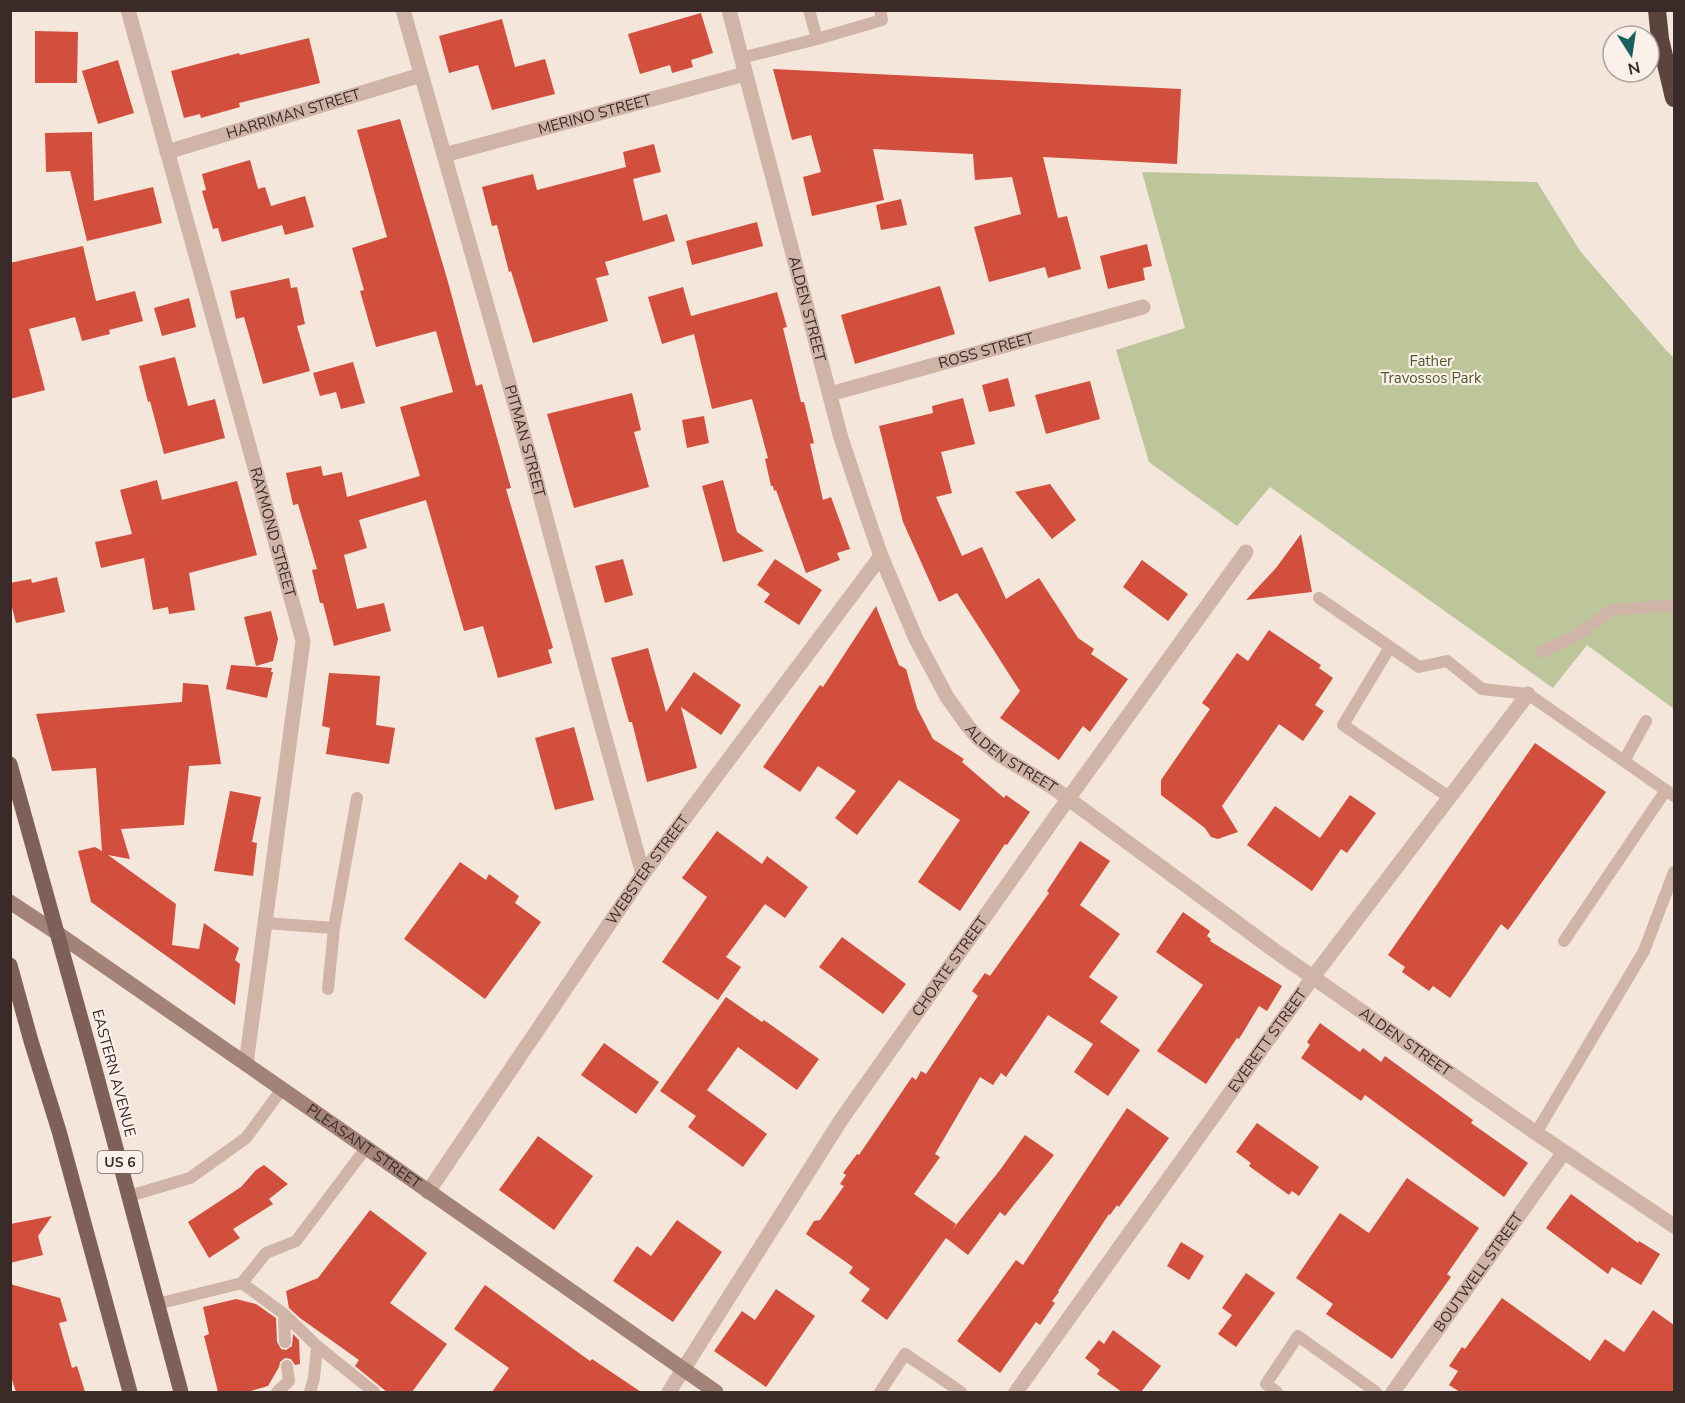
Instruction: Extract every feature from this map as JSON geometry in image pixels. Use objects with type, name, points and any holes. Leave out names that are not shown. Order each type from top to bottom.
[{"type":"highway","points":[[1657,10],[1660,39],[1674,98]]},
{"type":"main road","name":"EASTERN AVENUE","points":[[10,764],[181,1392]]},
{"type":"main road","name":"PLEASANT STREET","points":[[10,902],[716,1392]]},
{"type":"main road","points":[[10,965],[59,1131],[130,1392]]},
{"type":"street","name":"RAYMOND STREET","points":[[128,10],[303,641],[246,1064]]},
{"type":"street","name":"PITMAN STREET","points":[[403,10],[531,461],[643,873]]},
{"type":"street","name":"ALDEN STREET","points":[[729,10],[844,447],[881,556],[902,609],[947,697],[967,725],[978,738],[1001,756],[1051,786],[1313,977],[1674,1226]]},
{"type":"street","name":"MERINO STREET","points":[[444,155],[745,74]]},
{"type":"street","name":"HARRIMAN STREET","points":[[167,152],[421,75]]},
{"type":"street","name":"ROSS STREET","points":[[830,394],[1143,307]]},
{"type":"street","name":"CHOATE STREET","points":[[669,1392],[841,1120],[1246,552]]},
{"type":"street","name":"WEBSTER STREET","points":[[428,1192],[643,873],[881,556]]},
{"type":"street","name":"EVERETT STREET","points":[[1016,1392],[1313,977],[1528,694]]},
{"type":"street","name":"BOUTWELL STREET","points":[[1393,1392],[1564,1152]]},
{"type":"lane","points":[[809,10],[817,39]]},
{"type":"lane","points":[[741,58],[882,20],[880,10]]},
{"type":"lane","points":[[1319,598],[1419,667],[1447,661],[1482,689],[1528,694],[1670,793],[1564,940]]},
{"type":"lane","points":[[1541,652],[1574,637],[1612,610],[1674,605]]},
{"type":"lane","points":[[1390,647],[1343,725],[1449,797]]},
{"type":"lane","points":[[1624,761],[1646,721]]},
{"type":"lane","points":[[328,989],[334,928],[357,798]]},
{"type":"lane","points":[[1536,1133],[1644,951],[1674,872]]},
{"type":"lane","points":[[265,923],[334,928]]},
{"type":"lane","points":[[129,1196],[190,1178],[246,1138],[282,1089]]},
{"type":"lane","points":[[158,1304],[242,1282],[266,1253],[296,1241],[366,1148]]},
{"type":"lane","points":[[242,1282],[284,1314],[317,1346],[374,1392]]},
{"type":"lane","points":[[284,1314],[285,1342]]},
{"type":"lane","points":[[1277,1392],[1266,1384],[1298,1336],[1376,1392]]},
{"type":"lane","points":[[310,1392],[314,1378],[317,1346]]},
{"type":"lane","points":[[880,1392],[905,1354],[961,1392]]},
{"type":"lane","points":[[277,1392],[289,1381],[287,1366]]},
{"type":"green space","name":"Father Travossos Park","points":[[1142,172],[1537,182],[1580,251],[1674,358],[1674,709],[1587,645],[1553,688],[1270,487],[1237,526],[1149,462],[1116,350],[1185,328]]},
{"type":"building","points":[[701,13],[713,53],[691,60],[693,67],[672,73],[670,65],[640,74],[628,34]]},
{"type":"building","points":[[502,19],[515,67],[545,59],[555,94],[492,110],[478,65],[449,73],[439,36]]},
{"type":"building","points":[[35,31],[78,32],[77,83],[35,83]]},
{"type":"building","points":[[309,38],[320,83],[239,103],[240,107],[201,118],[200,114],[184,118],[171,71]]},
{"type":"building","points":[[118,60],[134,113],[98,124],[82,71]]},
{"type":"building","points":[[773,69],[1181,89],[1177,164],[1043,157],[1058,218],[1067,216],[1081,269],[1048,278],[1045,267],[989,282],[974,227],[1021,214],[1012,177],[975,180],[973,154],[873,149],[884,200],[812,216],[803,177],[821,172],[811,135],[792,140]]},
{"type":"building","points":[[400,119],[476,386],[482,384],[511,488],[506,489],[553,648],[548,650],[552,663],[498,678],[483,626],[464,631],[426,500],[359,520],[367,548],[344,555],[357,609],[384,603],[391,631],[334,646],[312,570],[317,569],[298,504],[293,505],[286,473],[321,466],[323,476],[342,472],[347,497],[420,476],[400,407],[453,392],[436,331],[376,347],[360,291],[364,290],[352,248],[387,237],[357,130]]},
{"type":"building","points":[[92,132],[94,201],[153,187],[162,223],[87,241],[70,171],[46,172],[45,133]]},
{"type":"building","points":[[654,144],[661,172],[633,179],[643,221],[667,214],[675,241],[605,262],[609,275],[596,278],[608,321],[533,343],[511,271],[509,272],[497,225],[492,226],[482,187],[533,174],[537,190],[626,167],[623,152]]},
{"type":"building","points":[[250,160],[258,189],[265,187],[271,206],[305,196],[314,227],[285,235],[282,225],[222,242],[218,228],[213,229],[202,191],[206,190],[202,174]]},
{"type":"building","points":[[901,199],[907,225],[881,230],[876,205]]},
{"type":"building","points":[[757,222],[763,246],[692,265],[686,241]]},
{"type":"building","points":[[1147,244],[1152,266],[1143,268],[1145,280],[1108,289],[1100,256]]},
{"type":"building","points":[[83,246],[96,301],[135,291],[143,321],[109,330],[110,334],[82,341],[75,317],[29,329],[45,390],[10,399],[10,263]]},
{"type":"building","points":[[289,278],[291,288],[297,287],[305,324],[297,326],[310,371],[263,384],[244,317],[236,319],[230,291]]},
{"type":"building","points":[[940,286],[955,334],[855,364],[841,315]]},
{"type":"building","points":[[683,287],[691,316],[777,292],[787,327],[783,328],[801,402],[804,402],[814,443],[810,444],[823,500],[831,497],[850,549],[837,553],[840,560],[806,573],[776,490],[774,491],[771,486],[765,459],[768,458],[752,399],[712,409],[694,334],[662,344],[648,297]]},
{"type":"building","points":[[189,298],[196,327],[162,336],[154,308]]},
{"type":"building","points":[[175,357],[188,406],[215,399],[225,438],[164,454],[139,366]]},
{"type":"building","points":[[353,362],[365,403],[341,409],[336,392],[320,396],[313,373]]},
{"type":"building","points":[[1008,378],[1015,406],[989,412],[982,385]]},
{"type":"building","points":[[1090,381],[1100,419],[1046,434],[1035,395]]},
{"type":"building","points":[[632,393],[641,430],[634,432],[649,487],[574,508],[547,414]]},
{"type":"building","points":[[963,398],[975,444],[941,452],[952,493],[936,497],[962,556],[982,547],[1006,599],[1039,578],[1078,638],[1094,649],[1091,654],[1128,679],[1090,732],[1083,726],[1059,760],[1000,718],[1020,691],[957,593],[939,602],[903,522],[879,426],[933,413],[932,406]]},
{"type":"building","points":[[704,416],[709,443],[687,448],[682,420]]},
{"type":"building","points":[[157,480],[162,500],[237,481],[257,555],[189,573],[195,610],[169,614],[168,607],[153,610],[144,558],[101,568],[95,542],[132,534],[120,490]]},
{"type":"building","points":[[723,480],[737,532],[764,551],[723,562],[702,486]]},
{"type":"building","points":[[1050,484],[1076,520],[1052,539],[1015,492]]},
{"type":"building","points":[[1301,534],[1312,592],[1246,600],[1276,568]]},
{"type":"building","points":[[623,559],[633,595],[605,603],[595,566]]},
{"type":"building","points":[[775,559],[822,590],[799,625],[764,602],[770,594],[757,585]]},
{"type":"building","points":[[1142,560],[1188,594],[1168,621],[1123,587]]},
{"type":"building","points":[[57,577],[65,612],[16,623],[10,599],[10,583],[31,579],[32,583]]},
{"type":"building","points":[[876,606],[899,665],[906,669],[917,708],[933,739],[964,759],[962,762],[1004,798],[1006,795],[1030,812],[1007,845],[1005,844],[960,911],[918,882],[960,820],[899,780],[857,835],[835,818],[856,791],[818,766],[800,792],[763,767],[820,685],[823,687]]},
{"type":"building","points":[[271,611],[278,639],[273,661],[256,666],[244,617]]},
{"type":"building","points":[[1269,630],[1321,665],[1319,668],[1333,678],[1315,705],[1324,711],[1303,741],[1279,724],[1222,806],[1238,832],[1218,839],[1211,837],[1205,828],[1161,795],[1161,780],[1210,709],[1202,703],[1237,653],[1248,661]]},
{"type":"building","points":[[648,648],[666,712],[694,672],[741,705],[721,735],[681,707],[697,768],[647,782],[632,722],[629,722],[611,658]]},
{"type":"building","points":[[231,665],[272,668],[267,698],[226,689]]},
{"type":"building","points":[[329,673],[380,676],[376,725],[395,728],[389,764],[326,754],[330,728],[322,726]]},
{"type":"building","points":[[183,683],[208,685],[221,764],[189,766],[184,825],[121,829],[130,859],[108,855],[176,904],[172,945],[199,949],[204,923],[239,948],[235,960],[240,964],[235,1005],[91,902],[78,851],[95,847],[102,851],[96,768],[52,771],[36,714],[182,702]]},
{"type":"building","points":[[574,727],[594,800],[555,810],[535,738]]},
{"type":"building","points":[[1535,743],[1606,792],[1508,930],[1501,924],[1450,998],[1433,986],[1429,991],[1402,972],[1405,967],[1388,955]]},
{"type":"building","points":[[230,791],[261,797],[252,842],[257,843],[253,876],[214,871]]},
{"type":"building","points":[[1350,795],[1376,813],[1347,853],[1341,849],[1312,891],[1247,845],[1275,806],[1320,838]]},
{"type":"building","points":[[717,831],[762,864],[767,856],[808,887],[785,918],[765,904],[726,957],[741,967],[718,1000],[662,962],[707,897],[682,878]]},
{"type":"building","points":[[1080,841],[1110,861],[1080,905],[1120,934],[1089,977],[1118,997],[1100,1022],[1140,1050],[1108,1096],[1074,1072],[1093,1044],[1048,1015],[1006,1077],[1001,1073],[993,1085],[980,1077],[935,1154],[940,1157],[914,1194],[956,1224],[952,1230],[1025,1135],[1054,1155],[1005,1216],[1000,1212],[968,1255],[946,1238],[887,1320],[861,1301],[870,1289],[849,1273],[853,1267],[806,1234],[814,1221],[820,1220],[844,1186],[840,1184],[846,1175],[843,1173],[857,1154],[859,1155],[912,1077],[916,1080],[921,1071],[926,1074],[978,996],[972,991],[985,973],[990,976],[1049,893],[1047,891]]},
{"type":"building","points":[[460,862],[486,880],[489,874],[519,896],[515,903],[541,922],[485,999],[404,939]]},
{"type":"building","points":[[1183,912],[1210,931],[1207,936],[1211,939],[1210,941],[1282,986],[1267,1011],[1259,1006],[1239,1039],[1237,1038],[1206,1084],[1157,1051],[1203,985],[1156,952]]},
{"type":"building","points":[[842,937],[906,984],[883,1014],[819,967]]},
{"type":"building","points":[[726,997],[762,1022],[764,1020],[819,1059],[797,1090],[738,1047],[707,1090],[767,1134],[743,1167],[688,1127],[696,1116],[660,1091]]},
{"type":"building","points":[[1320,1023],[1360,1052],[1363,1048],[1381,1062],[1385,1056],[1473,1120],[1471,1123],[1528,1163],[1504,1197],[1365,1095],[1361,1101],[1301,1058],[1310,1045],[1307,1042]]},
{"type":"building","points":[[604,1043],[659,1082],[636,1114],[581,1075]]},
{"type":"building","points":[[1127,1108],[1169,1138],[1119,1207],[1117,1205],[1109,1214],[1058,1291],[1052,1301],[1055,1303],[1040,1325],[1036,1322],[1000,1373],[957,1341],[1016,1260],[1023,1265]]},
{"type":"building","points":[[1257,1123],[1319,1167],[1299,1196],[1292,1191],[1289,1195],[1249,1166],[1251,1163],[1236,1152]]},
{"type":"building","points":[[538,1136],[593,1176],[554,1230],[499,1190]]},
{"type":"building","points":[[264,1165],[288,1184],[269,1199],[273,1204],[233,1229],[240,1238],[209,1258],[188,1222],[241,1187],[256,1170]]},
{"type":"building","points":[[1407,1178],[1479,1228],[1447,1274],[1451,1277],[1392,1359],[1326,1314],[1333,1304],[1296,1278],[1340,1213],[1369,1233]]},
{"type":"building","points":[[1571,1194],[1638,1243],[1639,1241],[1660,1254],[1641,1285],[1612,1267],[1608,1274],[1546,1228]]},
{"type":"building","points":[[370,1210],[427,1253],[390,1303],[447,1344],[412,1392],[387,1392],[355,1366],[359,1360],[289,1308],[286,1291],[318,1278]]},
{"type":"building","points":[[52,1216],[38,1236],[43,1255],[10,1263],[10,1224]]},
{"type":"building","points":[[677,1220],[722,1252],[673,1322],[613,1281],[637,1246],[651,1256]]},
{"type":"building","points":[[1181,1242],[1204,1256],[1189,1280],[1167,1266]]},
{"type":"building","points":[[1246,1273],[1275,1293],[1236,1347],[1218,1334],[1232,1315],[1222,1308]]},
{"type":"building","points":[[10,1284],[60,1298],[67,1321],[59,1323],[72,1368],[77,1366],[85,1392],[16,1392],[10,1374]]},
{"type":"building","points":[[485,1285],[590,1361],[592,1359],[641,1392],[492,1392],[509,1368],[454,1329]]},
{"type":"building","points":[[776,1289],[815,1316],[766,1387],[714,1351],[742,1311],[755,1320]]},
{"type":"building","points":[[1502,1298],[1590,1361],[1605,1339],[1624,1352],[1653,1310],[1674,1325],[1674,1392],[1460,1392],[1449,1385],[1458,1371],[1449,1366],[1462,1347],[1465,1349]]},
{"type":"building","points":[[236,1299],[256,1304],[276,1318],[277,1342],[281,1349],[286,1350],[292,1346],[293,1334],[299,1340],[300,1364],[295,1365],[291,1359],[285,1358],[280,1362],[268,1386],[247,1392],[218,1392],[204,1336],[209,1334],[203,1307]]},
{"type":"building","points":[[1113,1330],[1161,1366],[1141,1392],[1122,1392],[1097,1374],[1100,1370],[1085,1358],[1099,1340],[1104,1344]]}]
